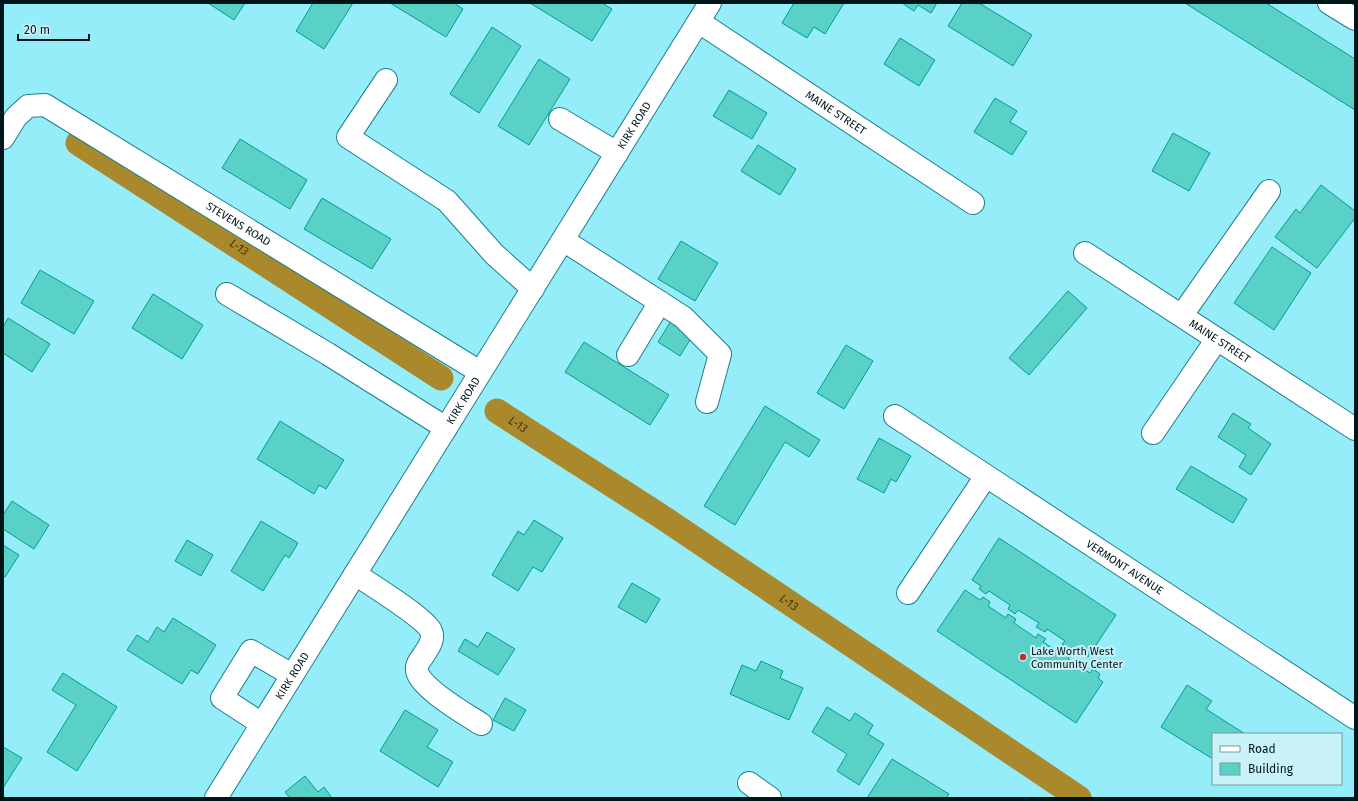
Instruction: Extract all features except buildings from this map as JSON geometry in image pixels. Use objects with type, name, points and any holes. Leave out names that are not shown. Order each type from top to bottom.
[{"type":"street","name":"KIRK ROAD","points":[[216,798],[710,3]]},
{"type":"street","points":[[1329,3],[1355,19]]},
{"type":"street","name":"MAINE STREET","points":[[699,22],[973,203]]},
{"type":"street","points":[[386,80],[348,137],[446,201],[494,254],[533,289]]},
{"type":"street","name":"STEVENS ROAD","points":[[3,138],[16,117],[28,106],[45,105],[480,372]]},
{"type":"street","points":[[560,119],[617,153]]},
{"type":"street","points":[[1182,315],[1269,191]]},
{"type":"street","points":[[563,240],[683,317],[720,354],[708,402]]},
{"type":"street","name":"MAINE STREET","points":[[1086,253],[1355,429]]},
{"type":"street","points":[[226,294],[328,354],[446,428]]},
{"type":"street","points":[[628,355],[660,302]]},
{"type":"street","points":[[1153,433],[1217,339]]},
{"type":"street","name":"VERMONT AVENUE","points":[[895,416],[1355,718]]},
{"type":"street","points":[[908,593],[986,476]]},
{"type":"street","points":[[355,574],[413,613],[427,625],[432,637],[431,642],[418,663],[416,669],[418,674],[422,681],[433,692],[481,724]]},
{"type":"street","points":[[262,724],[222,698],[251,651],[292,676]]},
{"type":"street","points":[[749,784],[770,798]]},
{"type":"waterway","name":"L-13","points":[[78,143],[441,378]]},
{"type":"waterway","name":"L-13","points":[[497,411],[659,515],[1079,798]]},
{"type":"place","name":"Lake Worth West Community Center","points":[[1023,657]]}]
